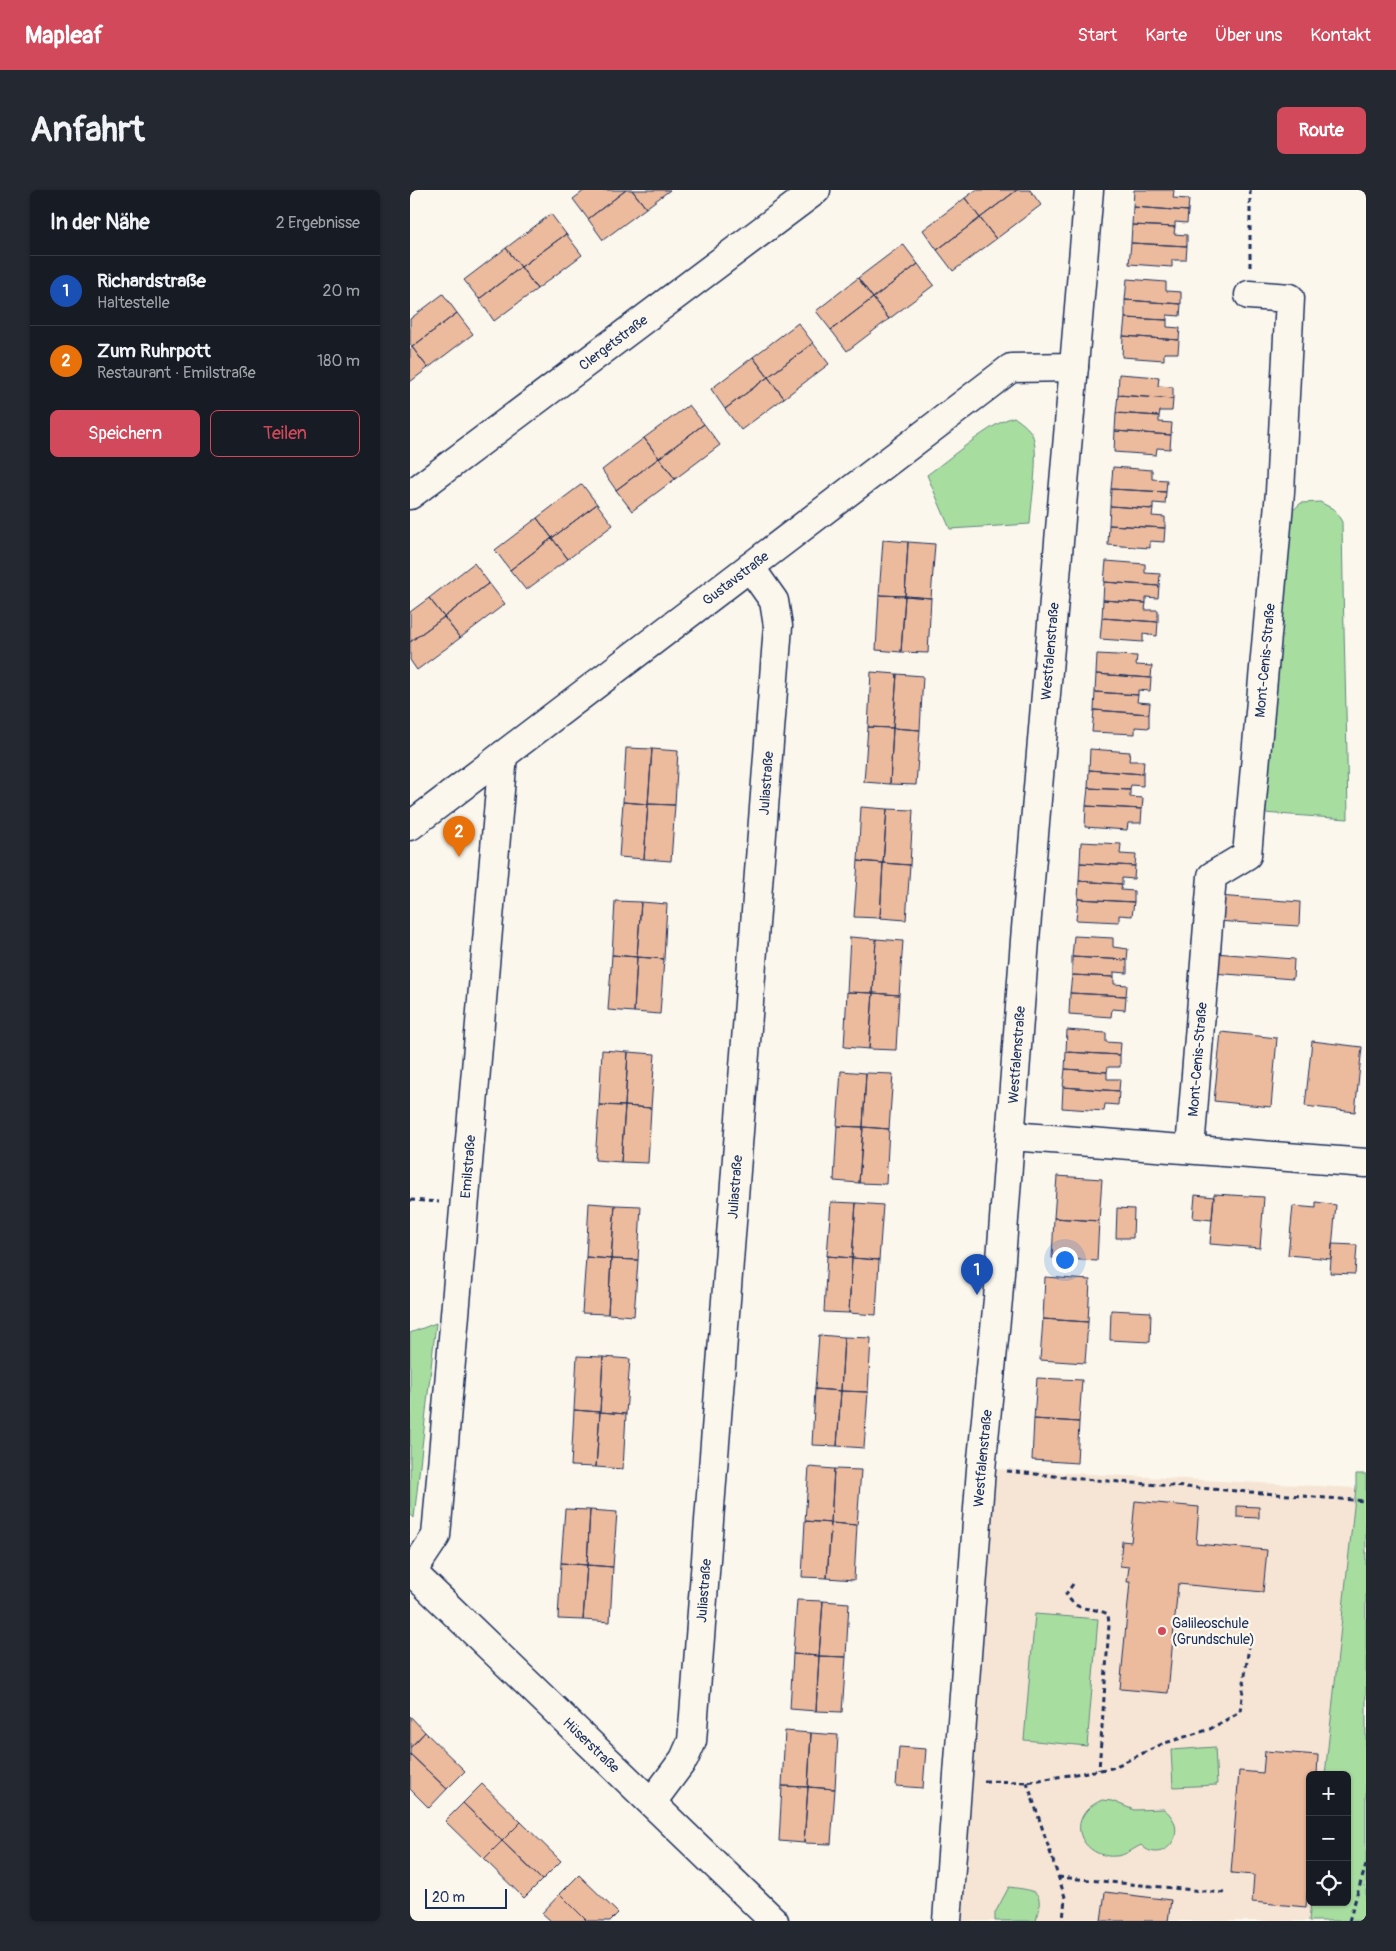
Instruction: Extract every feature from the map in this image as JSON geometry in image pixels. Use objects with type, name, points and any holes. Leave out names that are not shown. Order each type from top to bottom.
[{"type":"street","name":"Clergetstraße","points":[[410,495],[816,190]]},
{"type":"street","name":"Westfalenstraße","points":[[947,1921],[982,1469],[1011,1136],[1025,940],[1089,190]]},
{"type":"street","name":"Mont-Cenis-Straße","points":[[1190,1149],[1212,876],[1247,854],[1280,492],[1290,298],[1250,296]]},
{"type":"street","name":"Gustavstraße","points":[[410,826],[1011,368],[1074,367]]},
{"type":"street","name":"Juliastraße","points":[[652,1802],[684,1759],[692,1741],[778,626],[774,601],[750,567]]},
{"type":"street","name":"Emilstraße","points":[[411,1571],[436,1536],[503,755]]},
{"type":"street","points":[[1011,1136],[1366,1163]]},
{"type":"street","name":"Hüserstraße","points":[[411,1571],[774,1921]]},
{"type":"path","points":[[1250,190],[1250,296]]},
{"type":"path","points":[[982,1469],[1082,1479],[1366,1501]]},
{"type":"path","points":[[1073,1584],[1066,1594],[1072,1604],[1082,1608],[1097,1609],[1108,1614],[1109,1624],[1099,1770]]},
{"type":"path","points":[[957,1795],[980,1797],[980,1780],[1027,1782],[1112,1768],[1162,1744],[1210,1729],[1240,1712],[1249,1646]]},
{"type":"path","points":[[1027,1782],[1065,1897],[1063,1921]]},
{"type":"path","points":[[1349,1921],[1366,1866]]},
{"type":"path","points":[[1058,1877],[1224,1893]]},
{"type":"shaded area","name":"Galileoschule (Grundschule)","points":[[996,1469],[1356,1488],[1325,1771],[1306,1771],[1306,1906],[1311,1906],[1309,1921],[958,1921]]},
{"type":"green space","points":[[1014,417],[1032,434],[1034,442],[1035,464],[1030,524],[950,529],[927,475],[994,426]]},
{"type":"green space","points":[[1320,502],[1335,510],[1342,522],[1348,819],[1263,813],[1289,514],[1301,503]]},
{"type":"green space","points":[[436,1323],[414,1518],[410,1514],[410,1333]]},
{"type":"green space","points":[[1356,1474],[1366,1474],[1366,1921],[1309,1921],[1311,1906],[1351,1906],[1351,1771],[1325,1771]]},
{"type":"green space","points":[[1035,1614],[1098,1619],[1087,1746],[1024,1740]]},
{"type":"green space","points":[[1215,1747],[1217,1785],[1173,1787],[1171,1750]]},
{"type":"green space","points":[[1102,1800],[1112,1801],[1134,1810],[1164,1809],[1172,1818],[1176,1827],[1175,1836],[1171,1844],[1158,1852],[1149,1851],[1141,1845],[1119,1856],[1107,1856],[1091,1849],[1081,1836],[1081,1819],[1088,1809]]},
{"type":"green space","points":[[1009,1887],[1032,1891],[1036,1894],[1039,1898],[1039,1903],[1036,1921],[995,1921],[995,1913]]},
{"type":"building","points":[[585,190],[626,190],[588,219],[573,199]]},
{"type":"building","points":[[626,190],[632,190],[646,208],[603,240],[588,219]]},
{"type":"building","points":[[632,190],[670,190],[646,208]]},
{"type":"building","points":[[976,190],[1017,190],[980,218],[965,198]]},
{"type":"building","points":[[1017,190],[1030,190],[1041,205],[996,239],[980,218]]},
{"type":"building","points":[[1134,190],[1174,190],[1173,198],[1189,199],[1188,211],[1133,207]]},
{"type":"building","points":[[965,198],[980,218],[937,250],[923,230]]},
{"type":"building","points":[[1133,207],[1188,211],[1187,223],[1175,222],[1175,227],[1132,225]]},
{"type":"building","points":[[551,214],[566,234],[521,267],[506,248]]},
{"type":"building","points":[[980,218],[996,239],[953,271],[937,250]]},
{"type":"building","points":[[1132,225],[1175,227],[1174,234],[1187,235],[1187,246],[1131,243]]},
{"type":"building","points":[[566,234],[582,255],[537,289],[521,267]]},
{"type":"building","points":[[1131,243],[1187,246],[1186,260],[1172,260],[1172,267],[1129,264]]},
{"type":"building","points":[[903,244],[918,264],[873,298],[858,278]]},
{"type":"building","points":[[506,248],[521,267],[479,299],[464,280]]},
{"type":"building","points":[[918,264],[934,285],[889,319],[873,298]]},
{"type":"building","points":[[521,267],[537,289],[494,321],[479,299]]},
{"type":"building","points":[[858,278],[873,298],[831,330],[816,311]]},
{"type":"building","points":[[1127,279],[1166,282],[1166,291],[1181,292],[1181,304],[1125,300]]},
{"type":"building","points":[[443,294],[457,313],[412,347],[410,344],[410,319]]},
{"type":"building","points":[[873,298],[889,319],[847,351],[831,330]]},
{"type":"building","points":[[1125,300],[1181,304],[1180,316],[1167,315],[1167,320],[1125,318]]},
{"type":"building","points":[[457,313],[473,334],[428,368],[412,347]]},
{"type":"building","points":[[1125,318],[1167,320],[1167,327],[1180,328],[1179,340],[1123,336]]},
{"type":"building","points":[[798,323],[813,343],[768,377],[753,357]]},
{"type":"building","points":[[1123,336],[1179,340],[1178,353],[1164,353],[1164,360],[1122,357]]},
{"type":"building","points":[[813,343],[829,364],[784,398],[768,377]]},
{"type":"building","points":[[412,347],[428,368],[410,382],[410,349]]},
{"type":"building","points":[[753,357],[768,377],[725,409],[711,389]]},
{"type":"building","points":[[1119,374],[1159,377],[1158,386],[1173,387],[1173,399],[1118,395]]},
{"type":"building","points":[[768,377],[784,398],[741,430],[725,409]]},
{"type":"building","points":[[1118,395],[1173,399],[1172,411],[1160,411],[1159,416],[1116,413]]},
{"type":"building","points":[[689,405],[704,424],[659,458],[644,438]]},
{"type":"building","points":[[1116,413],[1159,416],[1159,422],[1172,423],[1171,435],[1115,431]]},
{"type":"building","points":[[704,424],[720,445],[675,479],[659,458]]},
{"type":"building","points":[[1115,431],[1171,435],[1170,449],[1157,448],[1156,455],[1114,452]]},
{"type":"building","points":[[644,438],[659,458],[616,490],[602,470]]},
{"type":"building","points":[[659,458],[675,479],[632,511],[616,490]]},
{"type":"building","points":[[1113,467],[1152,470],[1152,479],[1167,480],[1166,492],[1111,489]]},
{"type":"building","points":[[582,484],[597,504],[552,538],[537,518]]},
{"type":"building","points":[[1111,489],[1166,492],[1165,504],[1153,503],[1153,509],[1110,506]]},
{"type":"building","points":[[597,504],[613,525],[568,559],[552,538]]},
{"type":"building","points":[[1110,506],[1153,509],[1152,516],[1165,517],[1165,528],[1109,525]]},
{"type":"building","points":[[537,518],[552,538],[510,570],[495,550]]},
{"type":"building","points":[[1109,525],[1165,528],[1164,542],[1150,541],[1150,548],[1108,545]]},
{"type":"building","points":[[552,538],[568,559],[526,590],[510,570]]},
{"type":"building","points":[[883,540],[908,542],[905,596],[879,595]]},
{"type":"building","points":[[908,542],[935,544],[931,598],[905,596]]},
{"type":"building","points":[[1106,561],[1145,564],[1145,573],[1160,574],[1159,586],[1104,582]]},
{"type":"building","points":[[474,563],[489,583],[444,617],[429,598]]},
{"type":"building","points":[[1104,582],[1159,586],[1158,598],[1146,597],[1146,603],[1103,600]]},
{"type":"building","points":[[489,583],[505,604],[460,638],[444,617]]},
{"type":"building","points":[[879,595],[905,596],[901,652],[876,650]]},
{"type":"building","points":[[905,596],[931,598],[928,653],[901,652]]},
{"type":"building","points":[[429,598],[444,617],[410,642],[410,612]]},
{"type":"building","points":[[1103,600],[1146,603],[1145,610],[1158,610],[1158,622],[1102,618]]},
{"type":"building","points":[[444,617],[460,638],[417,670],[410,660],[410,642]]},
{"type":"building","points":[[1102,618],[1158,622],[1157,636],[1143,634],[1143,642],[1100,639]]},
{"type":"building","points":[[1097,654],[1137,656],[1136,665],[1152,666],[1151,678],[1096,674]]},
{"type":"building","points":[[871,672],[897,674],[893,728],[868,727]]},
{"type":"building","points":[[897,674],[923,676],[920,730],[893,728]]},
{"type":"building","points":[[1096,674],[1151,678],[1150,691],[1138,690],[1138,695],[1095,692]]},
{"type":"building","points":[[1095,692],[1138,695],[1137,702],[1150,703],[1149,714],[1094,710]]},
{"type":"building","points":[[1094,710],[1149,714],[1149,728],[1135,727],[1135,734],[1092,732]]},
{"type":"building","points":[[868,727],[893,728],[890,784],[864,782]]},
{"type":"building","points":[[893,728],[920,730],[916,785],[890,784]]},
{"type":"building","points":[[626,748],[652,749],[648,804],[623,802]]},
{"type":"building","points":[[652,749],[678,751],[675,805],[648,804]]},
{"type":"building","points":[[1090,749],[1130,752],[1129,761],[1144,761],[1143,774],[1089,770]]},
{"type":"building","points":[[1089,770],[1143,774],[1143,786],[1131,785],[1130,790],[1088,788]]},
{"type":"building","points":[[1088,788],[1130,790],[1130,797],[1143,798],[1142,809],[1086,806]]},
{"type":"building","points":[[623,802],[648,804],[644,859],[619,857]]},
{"type":"building","points":[[648,804],[675,805],[671,861],[644,859]]},
{"type":"building","points":[[1086,806],[1142,809],[1141,823],[1128,823],[1127,830],[1085,827]]},
{"type":"building","points":[[861,807],[887,809],[883,863],[858,861]]},
{"type":"building","points":[[887,809],[913,810],[910,865],[883,863]]},
{"type":"building","points":[[1081,842],[1121,844],[1120,854],[1136,855],[1135,866],[1080,863]]},
{"type":"building","points":[[858,861],[883,863],[880,918],[854,917]]},
{"type":"building","points":[[883,863],[910,865],[906,920],[880,918]]},
{"type":"building","points":[[1080,863],[1135,866],[1134,879],[1122,878],[1122,884],[1079,881]]},
{"type":"building","points":[[1079,881],[1122,884],[1121,890],[1134,891],[1134,902],[1078,899]]},
{"type":"building","points":[[1217,896],[1300,902],[1299,926],[1215,921]]},
{"type":"building","points":[[1078,899],[1134,902],[1132,916],[1119,915],[1119,922],[1076,920]]},
{"type":"building","points":[[615,901],[641,902],[637,957],[612,955]]},
{"type":"building","points":[[641,902],[667,904],[664,959],[637,957]]},
{"type":"building","points":[[1074,936],[1113,938],[1113,947],[1128,949],[1127,960],[1072,957]]},
{"type":"building","points":[[850,937],[876,939],[873,993],[847,992]]},
{"type":"building","points":[[876,939],[903,941],[899,995],[873,993]]},
{"type":"building","points":[[1214,953],[1294,959],[1293,979],[1212,973]]},
{"type":"building","points":[[612,955],[637,957],[634,1012],[608,1010]]},
{"type":"building","points":[[637,957],[664,959],[660,1014],[634,1012]]},
{"type":"building","points":[[1072,957],[1127,960],[1127,973],[1114,972],[1114,977],[1072,975]]},
{"type":"building","points":[[1072,975],[1114,977],[1114,984],[1127,985],[1126,996],[1070,993]]},
{"type":"building","points":[[847,992],[873,993],[869,1049],[844,1047]]},
{"type":"building","points":[[873,993],[899,995],[896,1050],[869,1049]]},
{"type":"building","points":[[1070,993],[1126,996],[1125,1010],[1112,1009],[1111,1017],[1069,1014]]},
{"type":"building","points":[[1067,1030],[1106,1033],[1106,1042],[1121,1043],[1120,1055],[1066,1052]]},
{"type":"building","points":[[1221,1032],[1277,1038],[1271,1107],[1214,1101]]},
{"type":"building","points":[[1312,1041],[1362,1047],[1355,1112],[1305,1106]]},
{"type":"building","points":[[602,1050],[628,1052],[625,1106],[599,1105]]},
{"type":"building","points":[[628,1052],[655,1054],[651,1108],[625,1106]]},
{"type":"building","points":[[1066,1052],[1120,1055],[1120,1067],[1108,1067],[1107,1072],[1065,1069]]},
{"type":"building","points":[[1065,1069],[1107,1072],[1107,1079],[1120,1079],[1119,1091],[1063,1087]]},
{"type":"building","points":[[841,1071],[866,1073],[863,1127],[837,1126]]},
{"type":"building","points":[[866,1073],[893,1074],[889,1129],[863,1127]]},
{"type":"building","points":[[1063,1087],[1119,1091],[1118,1105],[1105,1104],[1104,1111],[1062,1108]]},
{"type":"building","points":[[599,1105],[625,1106],[621,1162],[595,1160]]},
{"type":"building","points":[[625,1106],[651,1108],[648,1163],[621,1162]]},
{"type":"building","points":[[837,1126],[863,1127],[859,1183],[834,1181]]},
{"type":"building","points":[[863,1127],[889,1129],[886,1184],[859,1183]]},
{"type":"building","points":[[1057,1176],[1102,1179],[1099,1221],[1054,1218]]},
{"type":"building","points":[[1214,1194],[1264,1197],[1260,1248],[1210,1244]]},
{"type":"building","points":[[1195,1195],[1214,1197],[1212,1220],[1193,1218]]},
{"type":"building","points":[[831,1202],[856,1203],[852,1258],[827,1256]]},
{"type":"building","points":[[1316,1202],[1336,1205],[1331,1259],[1288,1255],[1293,1206],[1316,1208]]},
{"type":"building","points":[[589,1203],[615,1205],[611,1259],[586,1257]]},
{"type":"building","points":[[856,1203],[883,1205],[879,1260],[852,1258]]},
{"type":"building","points":[[615,1205],[641,1206],[638,1260],[611,1259]]},
{"type":"building","points":[[1117,1208],[1134,1209],[1133,1238],[1116,1238]]},
{"type":"building","points":[[1054,1218],[1099,1221],[1097,1261],[1052,1258]]},
{"type":"building","points":[[1332,1244],[1357,1245],[1355,1274],[1330,1273]]},
{"type":"building","points":[[827,1256],[852,1258],[849,1313],[824,1312]]},
{"type":"building","points":[[586,1257],[611,1259],[608,1314],[582,1313]]},
{"type":"building","points":[[852,1258],[879,1260],[876,1315],[849,1313]]},
{"type":"building","points":[[611,1259],[638,1260],[634,1316],[608,1314]]},
{"type":"building","points":[[1045,1277],[1090,1280],[1088,1322],[1043,1319]]},
{"type":"building","points":[[1111,1310],[1151,1312],[1150,1342],[1110,1340]]},
{"type":"building","points":[[1043,1319],[1088,1322],[1085,1363],[1040,1360]]},
{"type":"building","points":[[819,1335],[844,1337],[841,1391],[815,1389]]},
{"type":"building","points":[[844,1337],[871,1338],[868,1392],[841,1391]]},
{"type":"building","points":[[577,1356],[603,1357],[600,1412],[574,1410]]},
{"type":"building","points":[[603,1357],[630,1359],[626,1414],[600,1412]]},
{"type":"building","points":[[1037,1378],[1082,1380],[1079,1422],[1034,1419]]},
{"type":"building","points":[[815,1389],[841,1391],[837,1446],[812,1445]]},
{"type":"building","points":[[841,1391],[868,1392],[864,1448],[837,1446]]},
{"type":"building","points":[[574,1410],[600,1412],[596,1467],[571,1466]]},
{"type":"building","points":[[600,1412],[626,1414],[623,1469],[596,1467]]},
{"type":"building","points":[[1034,1419],[1079,1422],[1077,1463],[1032,1460]]},
{"type":"building","points":[[809,1467],[834,1469],[831,1523],[805,1521]]},
{"type":"building","points":[[834,1469],[861,1470],[857,1525],[831,1523]]},
{"type":"building","points":[[1135,1501],[1199,1507],[1196,1544],[1267,1550],[1263,1592],[1178,1584],[1168,1693],[1120,1689],[1130,1582],[1127,1582],[1129,1567],[1120,1566],[1122,1541],[1131,1542]]},
{"type":"building","points":[[1237,1506],[1259,1507],[1259,1518],[1237,1517]]},
{"type":"building","points":[[565,1509],[590,1510],[587,1565],[561,1563]]},
{"type":"building","points":[[590,1510],[617,1512],[613,1567],[587,1565]]},
{"type":"building","points":[[805,1521],[831,1523],[827,1578],[802,1577]]},
{"type":"building","points":[[831,1523],[857,1525],[854,1580],[827,1578]]},
{"type":"building","points":[[561,1563],[587,1565],[583,1620],[558,1619]]},
{"type":"building","points":[[587,1565],[613,1567],[610,1622],[583,1620]]},
{"type":"building","points":[[797,1600],[823,1601],[819,1656],[793,1654]]},
{"type":"building","points":[[823,1601],[849,1603],[846,1657],[819,1656]]},
{"type":"building","points":[[793,1654],[819,1656],[816,1711],[790,1709]]},
{"type":"building","points":[[819,1656],[846,1657],[842,1712],[816,1711]]},
{"type":"building","points":[[410,1716],[425,1732],[410,1748]]},
{"type":"building","points":[[785,1731],[811,1733],[808,1787],[782,1786]]},
{"type":"building","points":[[425,1732],[465,1771],[447,1789],[410,1754],[410,1748]]},
{"type":"building","points":[[811,1733],[838,1735],[835,1789],[808,1787]]},
{"type":"building","points":[[899,1747],[926,1749],[923,1788],[896,1786]]},
{"type":"building","points":[[1265,1751],[1318,1755],[1317,1771],[1306,1771],[1306,1907],[1252,1902],[1254,1875],[1231,1873],[1239,1771],[1263,1773]]},
{"type":"building","points":[[410,1754],[447,1789],[429,1808],[410,1789]]},
{"type":"building","points":[[482,1784],[521,1822],[502,1841],[463,1803]]},
{"type":"building","points":[[782,1786],[808,1787],[804,1843],[779,1841]]},
{"type":"building","points":[[808,1787],[835,1789],[831,1844],[804,1843]]},
{"type":"building","points":[[463,1803],[502,1841],[484,1859],[445,1821]]},
{"type":"building","points":[[521,1822],[561,1861],[542,1880],[502,1841]]},
{"type":"building","points":[[502,1841],[542,1880],[524,1898],[484,1859]]},
{"type":"building","points":[[579,1875],[618,1913],[610,1921],[587,1921],[560,1894]]},
{"type":"building","points":[[1105,1892],[1171,1900],[1168,1921],[1101,1921]]},
{"type":"building","points":[[560,1894],[587,1921],[551,1921],[542,1913]]},
{"type":"place","name":"Zum Ruhrpott","points":[[459,857]]},
{"type":"place","name":"Richardstraße","points":[[977,1295]]},
{"type":"place","name":"Galileoschule (Grundschule)","points":[[1162,1631]]}]
